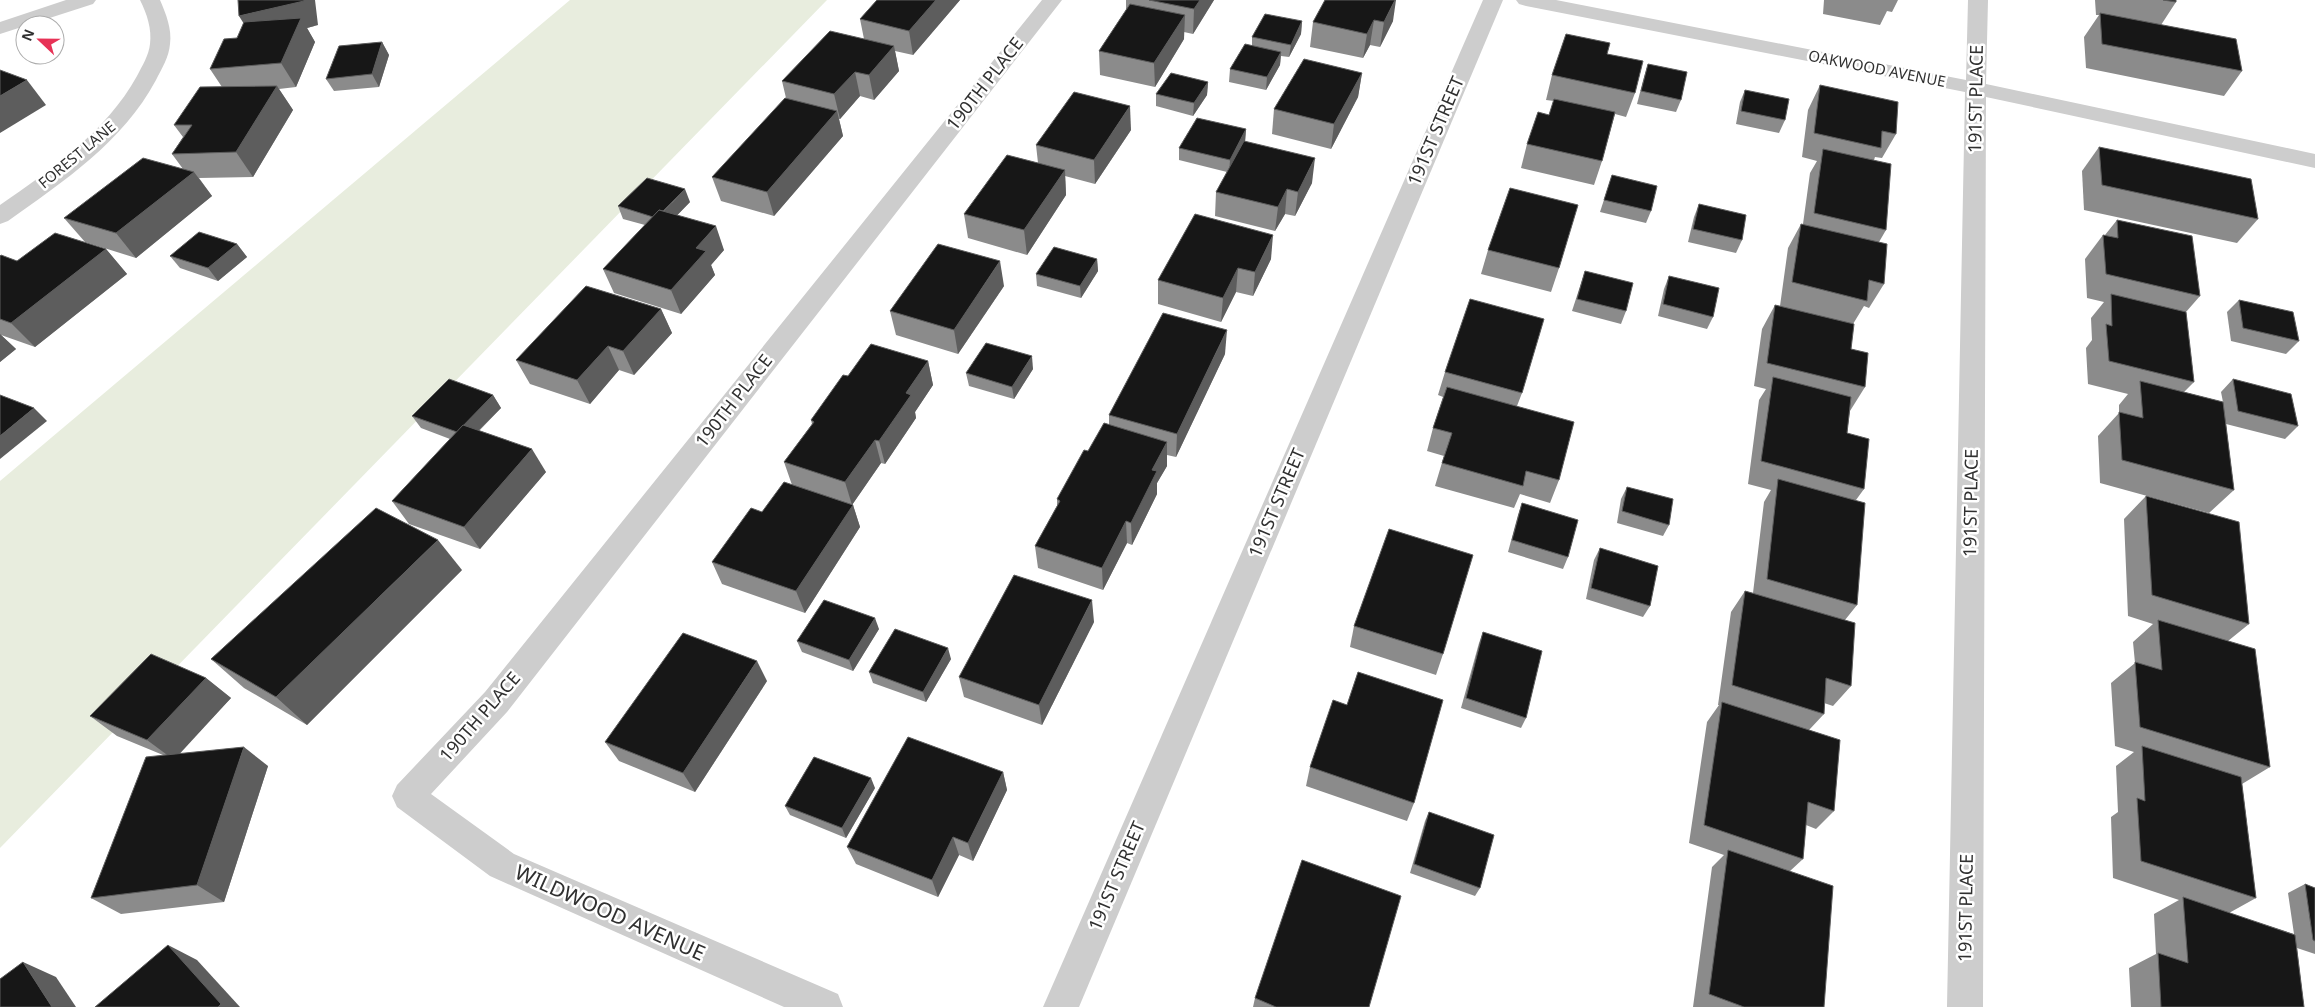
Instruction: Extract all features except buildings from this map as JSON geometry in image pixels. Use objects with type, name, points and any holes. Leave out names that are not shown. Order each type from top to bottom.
[{"type":"street","points":[[0,28],[86,0]]},
{"type":"street","name":"FOREST LANE","points":[[0,216],[94,144],[120,119],[144,85],[160,44],[158,16],[150,0]]},
{"type":"street","name":"190TH PLACE","points":[[408,796],[496,702],[1052,0]]},
{"type":"street","name":"191ST STREET","points":[[1061,1007],[1493,0]]},
{"type":"street","name":"OAKWOOD AVENUE","points":[[1526,0],[1975,88],[2315,161]]},
{"type":"street","name":"191ST PLACE","points":[[1965,1007],[1975,88],[1978,0]]},
{"type":"street","name":"WILDWOOD AVENUE","points":[[408,796],[502,865],[825,1007]]},
{"type":"shaded area","points":[[570,0],[827,0],[0,848],[0,481]]}]
